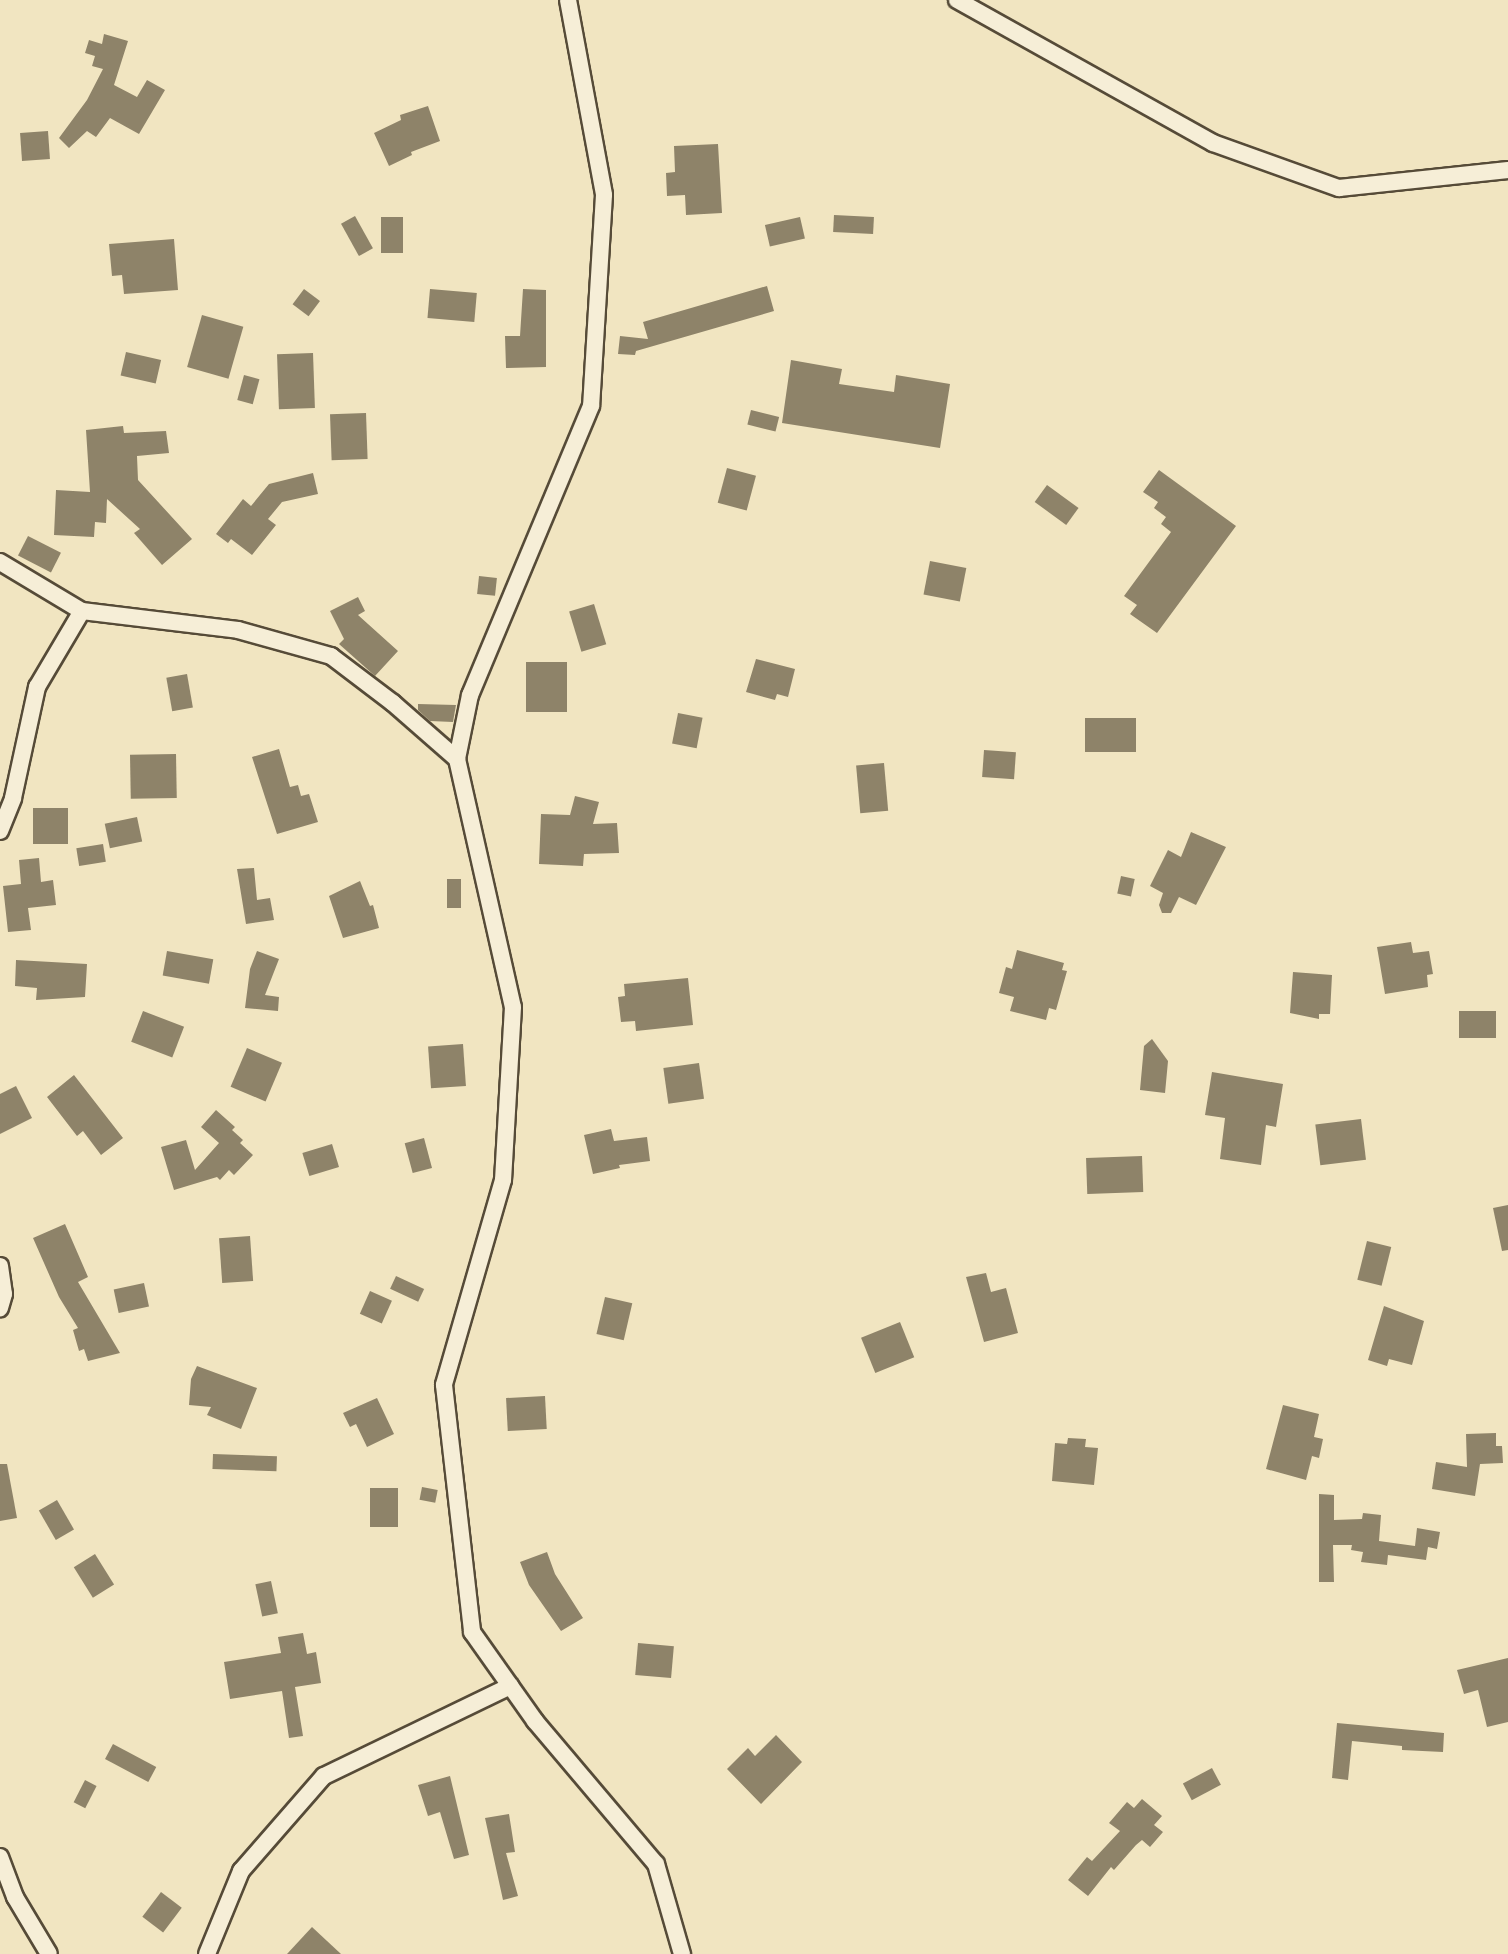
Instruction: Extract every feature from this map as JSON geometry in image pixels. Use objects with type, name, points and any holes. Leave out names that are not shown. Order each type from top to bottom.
[{"type":"street","points":[[568,0],[604,195],[591,406],[470,695],[457,759],[513,1007],[503,1180],[444,1385],[472,1632],[535,1721],[656,1864],[682,1954]]},
{"type":"street","points":[[957,0],[1213,143],[1339,188],[1508,170]]},
{"type":"street","points":[[0,562],[82,611],[238,630],[331,656],[393,703],[457,759]]},
{"type":"street","points":[[0,831],[13,798],[37,687],[82,611]]},
{"type":"street","points":[[0,1266],[4,1294],[0,1308]]},
{"type":"street","points":[[207,1954],[241,1871],[324,1776],[510,1686]]},
{"type":"street","points":[[0,1857],[15,1897],[49,1954]]},
{"type":"building","points":[[104,34],[128,41],[114,85],[137,97],[147,80],[165,90],[139,134],[110,118],[96,137],[87,131],[69,148],[59,138],[87,100],[103,69],[92,66],[95,56],[85,53],[89,40],[102,44]]},
{"type":"building","points":[[428,106],[440,141],[411,152],[412,155],[389,166],[374,133],[401,120],[400,115]]},
{"type":"building","points":[[48,131],[50,159],[22,161],[20,133]]},
{"type":"building","points":[[718,144],[722,213],[686,215],[685,195],[667,196],[666,173],[675,172],[674,146]]},
{"type":"building","points":[[834,215],[874,217],[873,234],[833,232]]},
{"type":"building","points":[[355,216],[373,248],[359,256],[341,224]]},
{"type":"building","points":[[381,217],[403,217],[403,253],[381,253]]},
{"type":"building","points":[[800,217],[805,238],[770,247],[765,225]]},
{"type":"building","points":[[174,239],[178,290],[124,294],[122,275],[112,276],[109,244]]},
{"type":"building","points":[[767,286],[774,311],[636,351],[635,355],[618,354],[620,336],[648,339],[643,322]]},
{"type":"building","points":[[304,289],[320,301],[309,316],[293,304]]},
{"type":"building","points":[[430,289],[477,293],[474,322],[427,318]]},
{"type":"building","points":[[523,289],[546,290],[546,367],[506,368],[505,336],[520,336]]},
{"type":"building","points":[[202,315],[243,327],[228,379],[187,367]]},
{"type":"building","points":[[126,352],[161,360],[156,383],[121,375]]},
{"type":"building","points":[[313,353],[315,408],[279,409],[277,354]]},
{"type":"building","points":[[791,360],[842,369],[839,384],[894,392],[896,375],[950,384],[940,448],[782,423]]},
{"type":"building","points":[[244,375],[259,379],[253,404],[237,400]]},
{"type":"building","points":[[751,410],[779,417],[776,432],[747,425]]},
{"type":"building","points":[[366,413],[368,459],[332,460],[330,414]]},
{"type":"building","points":[[123,426],[124,433],[166,431],[169,453],[137,456],[138,480],[192,539],[162,565],[134,533],[140,529],[107,499],[106,523],[95,522],[94,537],[54,535],[56,490],[90,492],[86,430]]},
{"type":"building","points":[[727,468],[756,476],[747,511],[718,503]]},
{"type":"building","points":[[1159,470],[1236,526],[1157,633],[1130,614],[1137,605],[1124,596],[1171,532],[1161,524],[1166,517],[1154,508],[1158,502],[1143,492]]},
{"type":"building","points":[[313,473],[318,494],[282,502],[268,519],[276,525],[252,555],[231,539],[228,543],[216,534],[243,499],[251,506],[269,484]]},
{"type":"building","points":[[1047,485],[1079,508],[1066,525],[1035,502]]},
{"type":"building","points":[[28,536],[61,553],[51,572],[18,556]]},
{"type":"building","points":[[930,561],[966,568],[960,601],[924,594]]},
{"type":"building","points":[[479,576],[497,578],[495,596],[477,594]]},
{"type":"building","points":[[358,597],[365,611],[358,615],[398,651],[375,676],[339,644],[344,639],[330,611]]},
{"type":"building","points":[[594,604],[606,644],[581,652],[569,612]]},
{"type":"building","points":[[756,659],[795,669],[788,697],[777,694],[775,700],[746,692]]},
{"type":"building","points":[[526,662],[567,662],[567,712],[526,712]]},
{"type":"building","points":[[187,674],[193,707],[172,711],[166,678]]},
{"type":"building","points":[[418,704],[456,705],[453,722],[430,721],[418,710]]},
{"type":"building","points":[[678,713],[703,718],[697,748],[672,743]]},
{"type":"building","points":[[1085,718],[1136,718],[1136,752],[1085,752]]},
{"type":"building","points":[[279,749],[290,787],[298,785],[301,796],[309,794],[318,822],[277,834],[252,757]]},
{"type":"building","points":[[984,750],[1016,752],[1014,779],[982,777]]},
{"type":"building","points":[[176,754],[177,798],[131,799],[130,755]]},
{"type":"building","points":[[884,763],[888,811],[860,813],[856,765]]},
{"type":"building","points":[[575,796],[599,802],[593,824],[617,823],[619,853],[584,854],[583,866],[539,864],[541,814],[570,815]]},
{"type":"building","points":[[33,808],[68,808],[68,844],[33,844]]},
{"type":"building","points":[[137,817],[142,841],[110,848],[105,824]]},
{"type":"building","points":[[1191,832],[1226,847],[1196,905],[1179,897],[1171,913],[1162,913],[1159,905],[1163,893],[1150,886],[1168,850],[1181,857]]},
{"type":"building","points":[[103,844],[106,862],[79,866],[76,848]]},
{"type":"building","points":[[39,858],[41,882],[53,880],[56,905],[28,908],[31,930],[8,932],[3,886],[21,884],[19,860]]},
{"type":"building","points":[[254,868],[257,900],[270,898],[274,920],[246,924],[237,869]]},
{"type":"building","points":[[1121,876],[1135,879],[1131,897],[1117,894]]},
{"type":"building","points":[[447,879],[461,879],[461,908],[447,908]]},
{"type":"building","points":[[360,881],[370,906],[373,905],[379,928],[343,938],[329,896]]},
{"type":"building","points":[[1411,942],[1413,953],[1429,951],[1433,974],[1427,975],[1428,987],[1385,994],[1377,947]]},
{"type":"building","points":[[1017,950],[1064,963],[1062,970],[1067,971],[1056,1010],[1049,1008],[1046,1020],[1010,1011],[1014,997],[999,993],[1006,967],[1012,969]]},
{"type":"building","points":[[167,951],[213,959],[209,984],[163,976]]},
{"type":"building","points":[[257,951],[279,959],[265,995],[279,997],[278,1011],[245,1008],[250,969]]},
{"type":"building","points":[[16,960],[87,964],[85,997],[36,1000],[37,988],[15,986]]},
{"type":"building","points":[[1293,972],[1332,975],[1330,1014],[1319,1014],[1319,1019],[1290,1013]]},
{"type":"building","points":[[688,978],[693,1025],[636,1031],[635,1021],[621,1022],[618,997],[625,996],[624,984]]},
{"type":"building","points":[[143,1011],[184,1027],[172,1058],[131,1042]]},
{"type":"building","points":[[1459,1011],[1496,1011],[1496,1038],[1459,1038]]},
{"type":"building","points":[[1152,1039],[1168,1061],[1165,1093],[1140,1090],[1144,1046]]},
{"type":"building","points":[[463,1044],[466,1086],[431,1088],[428,1046]]},
{"type":"building","points":[[247,1048],[282,1063],[266,1102],[231,1087]]},
{"type":"building","points":[[699,1063],[704,1099],[668,1104],[663,1068]]},
{"type":"building","points":[[1212,1072],[1283,1084],[1276,1127],[1266,1125],[1261,1165],[1220,1159],[1225,1118],[1205,1115]]},
{"type":"building","points":[[74,1075],[123,1138],[101,1155],[83,1131],[77,1136],[47,1097]]},
{"type":"building","points":[[16,1086],[32,1118],[0,1134],[0,1094]]},
{"type":"building","points":[[216,1110],[235,1127],[232,1130],[243,1140],[240,1143],[253,1155],[234,1175],[229,1170],[220,1180],[217,1177],[174,1190],[161,1147],[186,1140],[195,1170],[219,1143],[201,1127]]},
{"type":"building","points":[[1361,1119],[1366,1160],[1320,1165],[1315,1125]]},
{"type":"building","points":[[611,1129],[614,1141],[647,1137],[650,1161],[619,1165],[620,1168],[593,1174],[584,1135]]},
{"type":"building","points":[[424,1138],[432,1168],[413,1173],[405,1143]]},
{"type":"building","points":[[332,1144],[339,1167],[309,1176],[302,1153]]},
{"type":"building","points":[[1142,1156],[1143,1192],[1087,1194],[1086,1158]]},
{"type":"building","points":[[1508,1205],[1508,1250],[1502,1251],[1493,1208]]},
{"type":"building","points":[[65,1224],[88,1277],[78,1282],[120,1353],[88,1361],[84,1349],[79,1351],[73,1330],[78,1328],[59,1297],[33,1238]]},
{"type":"building","points":[[250,1236],[253,1281],[222,1283],[219,1238]]},
{"type":"building","points":[[1367,1241],[1391,1247],[1382,1286],[1357,1280]]},
{"type":"building","points":[[986,1273],[991,1292],[1006,1288],[1018,1333],[984,1342],[966,1277]]},
{"type":"building","points":[[396,1276],[424,1289],[418,1302],[390,1289]]},
{"type":"building","points":[[144,1283],[149,1306],[119,1313],[114,1289]]},
{"type":"building","points":[[370,1291],[392,1301],[382,1324],[360,1314]]},
{"type":"building","points":[[605,1297],[632,1303],[624,1340],[596,1334]]},
{"type":"building","points":[[1384,1306],[1424,1321],[1412,1365],[1389,1359],[1387,1366],[1368,1360]]},
{"type":"building","points":[[900,1322],[914,1357],[875,1373],[861,1338]]},
{"type":"building","points":[[197,1366],[257,1388],[241,1429],[207,1415],[211,1407],[189,1405],[191,1379]]},
{"type":"building","points":[[545,1396],[547,1429],[508,1431],[506,1398]]},
{"type":"building","points":[[377,1398],[394,1434],[367,1447],[356,1424],[350,1427],[343,1413]]},
{"type":"building","points":[[1283,1405],[1319,1414],[1314,1437],[1323,1439],[1319,1458],[1312,1456],[1306,1480],[1266,1469]]},
{"type":"building","points":[[1496,1433],[1496,1446],[1502,1446],[1503,1463],[1480,1464],[1475,1496],[1432,1489],[1436,1462],[1467,1467],[1466,1434]]},
{"type":"building","points":[[1068,1438],[1086,1439],[1085,1447],[1098,1448],[1094,1485],[1052,1481],[1055,1443],[1067,1444]]},
{"type":"building","points":[[213,1454],[277,1456],[276,1471],[212,1469]]},
{"type":"building","points":[[0,1464],[7,1464],[17,1518],[0,1521]]},
{"type":"building","points":[[422,1487],[438,1490],[435,1503],[420,1500]]},
{"type":"building","points":[[370,1488],[398,1488],[398,1527],[370,1527]]},
{"type":"building","points":[[1319,1494],[1334,1495],[1334,1520],[1362,1519],[1363,1513],[1381,1515],[1379,1541],[1415,1546],[1417,1528],[1440,1532],[1437,1549],[1428,1547],[1426,1560],[1388,1555],[1387,1565],[1361,1562],[1363,1552],[1351,1550],[1352,1545],[1333,1545],[1334,1582],[1319,1582]]},
{"type":"building","points":[[57,1500],[74,1529],[56,1540],[39,1510]]},
{"type":"building","points":[[547,1552],[555,1574],[583,1618],[561,1631],[529,1585],[520,1562]]},
{"type":"building","points":[[95,1554],[114,1585],[93,1598],[74,1567]]},
{"type":"building","points":[[271,1581],[278,1613],[262,1617],[255,1584]]},
{"type":"building","points":[[303,1633],[307,1654],[316,1652],[321,1683],[295,1687],[303,1736],[289,1738],[282,1691],[230,1699],[224,1662],[281,1653],[278,1637]]},
{"type":"building","points":[[638,1643],[674,1646],[671,1678],[635,1675]]},
{"type":"building","points":[[1508,1658],[1508,1722],[1487,1727],[1478,1690],[1464,1694],[1457,1670]]},
{"type":"building","points":[[1337,1723],[1444,1733],[1443,1752],[1402,1750],[1402,1746],[1352,1741],[1348,1780],[1332,1778]]},
{"type":"building","points":[[776,1735],[802,1762],[761,1804],[727,1769],[748,1748],[755,1756]]},
{"type":"building","points":[[113,1744],[156,1767],[148,1782],[105,1759]]},
{"type":"building","points":[[1212,1768],[1221,1785],[1192,1800],[1183,1783]]},
{"type":"building","points":[[450,1776],[469,1855],[454,1859],[440,1812],[428,1816],[418,1785]]},
{"type":"building","points":[[85,1780],[97,1786],[85,1808],[74,1802]]},
{"type":"building","points":[[1142,1799],[1162,1816],[1154,1825],[1163,1832],[1150,1847],[1142,1840],[1136,1845],[1114,1870],[1111,1867],[1088,1896],[1068,1880],[1087,1857],[1092,1861],[1120,1831],[1109,1823],[1127,1802],[1134,1808]]},
{"type":"building","points":[[509,1814],[515,1852],[506,1853],[518,1896],[503,1900],[485,1818]]},
{"type":"building","points":[[161,1892],[182,1908],[163,1932],[142,1917]]},
{"type":"building","points":[[312,1927],[341,1954],[287,1954]]}]
